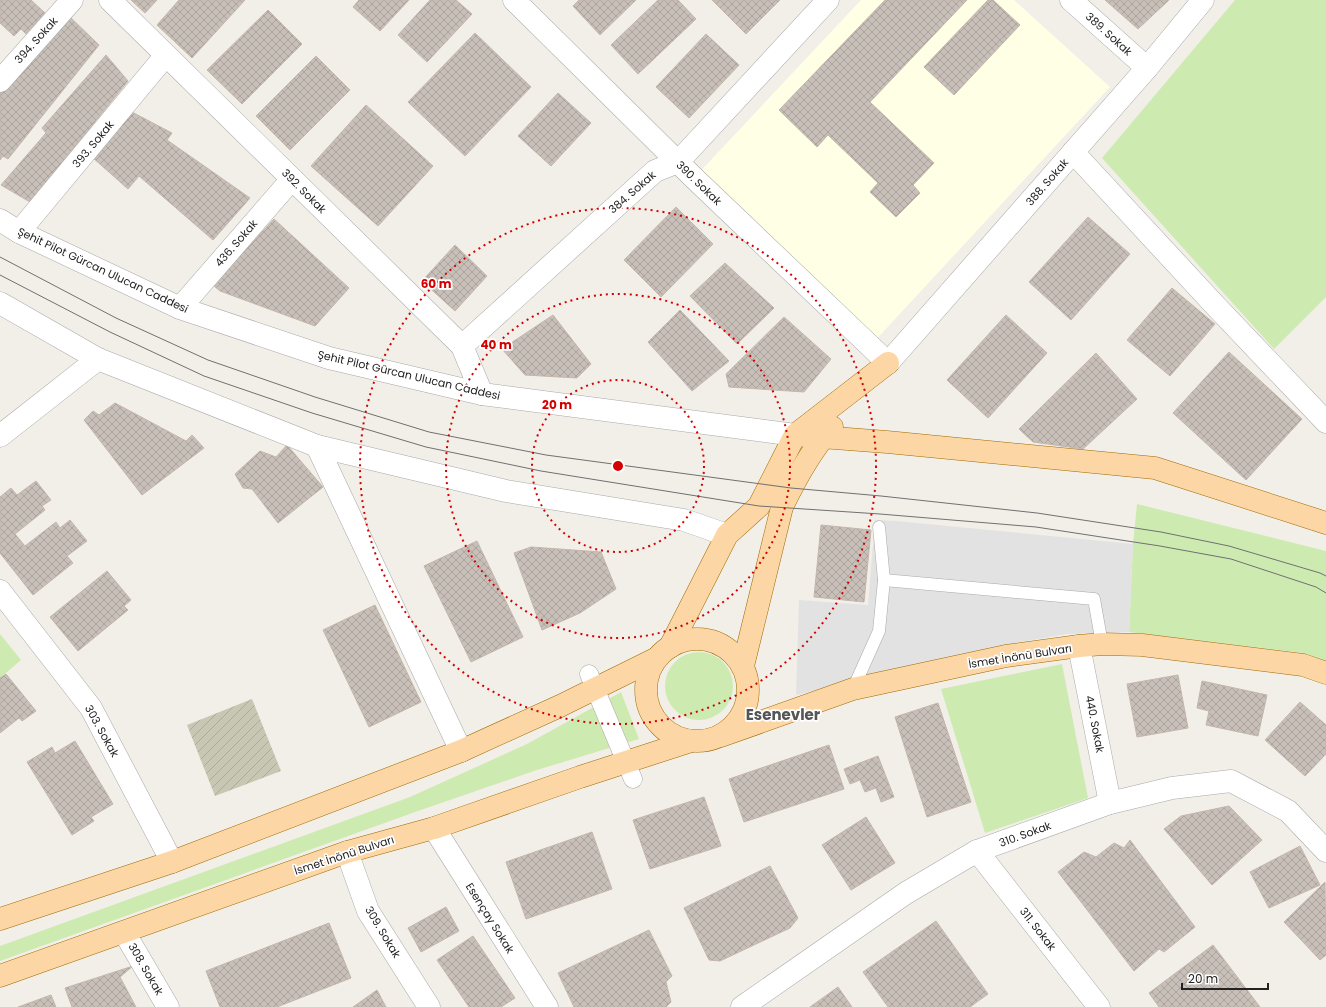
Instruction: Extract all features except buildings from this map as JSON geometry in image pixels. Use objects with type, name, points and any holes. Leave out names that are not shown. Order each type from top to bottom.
[{"type":"main road","points":[[0,919],[172,862],[461,751],[560,706],[592,682],[663,652],[685,640],[702,639],[719,643],[733,653],[743,666],[749,686],[747,706],[737,723],[721,736],[712,740],[691,741],[676,737],[664,728],[654,717],[648,703],[646,687],[649,672],[663,652],[727,534],[759,506],[794,435],[888,363]]},
{"type":"main road","points":[[743,666],[782,507],[824,436],[888,363]]},
{"type":"main road","points":[[794,435],[824,436],[1155,468],[1326,523]]},
{"type":"main road","name":"İsmet İnönü Bulvarı","points":[[721,736],[853,690],[1006,656],[1079,646],[1102,644],[1142,645],[1303,665],[1326,673]]},
{"type":"main road","name":"İsmet İnönü Bulvarı","points":[[0,976],[347,852],[630,771],[691,741]]},
{"type":"street","name":"394. Sokak","points":[[0,81],[72,0]]},
{"type":"street","name":"392. Sokak","points":[[110,0],[462,346],[482,394]]},
{"type":"street","name":"390. Sokak","points":[[514,0],[678,162],[888,363]]},
{"type":"street","name":"384. Sokak","points":[[462,346],[655,171],[678,162],[828,0]]},
{"type":"street","name":"389. Sokak","points":[[1071,0],[1148,68]]},
{"type":"street","name":"388. Sokak","points":[[888,363],[1148,68],[1203,0]]},
{"type":"street","name":"393. Sokak","points":[[19,232],[166,56]]},
{"type":"street","points":[[1073,152],[1326,422]]},
{"type":"street","name":"436. Sokak","points":[[180,308],[292,179]]},
{"type":"street","name":"Şehit Pilot Gürcan Ulucan Caddesi","points":[[0,220],[19,232],[180,308],[328,358],[482,394],[794,435]]},
{"type":"street","points":[[0,303],[98,359],[317,446],[506,491],[684,520],[727,534]]},
{"type":"street","points":[[0,436],[98,359]]},
{"type":"street","points":[[317,446],[461,751]]},
{"type":"street","name":"303. Sokak","points":[[0,591],[91,708],[172,862]]},
{"type":"street","name":"440. Sokak","points":[[1079,646],[1110,803]]},
{"type":"street","points":[[592,682],[630,771]]},
{"type":"street","name":"310. Sokak","points":[[742,1007],[906,893],[977,851],[1110,803],[1172,788],[1231,781],[1288,811],[1326,851]]},
{"type":"street","name":"Esençay Sokak","points":[[434,828],[547,1007]]},
{"type":"street","name":"311. Sokak","points":[[977,851],[1099,1007]]},
{"type":"street","name":"309. Sokak","points":[[347,852],[368,911],[429,1007]]},
{"type":"street","name":"308. Sokak","points":[[124,932],[168,1007]]},
{"type":"lane","points":[[853,690],[879,630],[884,580],[879,527]]},
{"type":"lane","points":[[884,580],[1094,599],[1102,644]]},
{"type":"shaded area","points":[[861,0],[1014,0],[1110,87],[870,346],[694,178]]},
{"type":"shaded area","points":[[875,520],[1133,544],[1129,632],[1067,634],[1015,643],[796,695],[799,600],[868,605]]},
{"type":"shaded area","points":[[252,699],[281,771],[215,796],[187,725]]},
{"type":"green space","points":[[1235,0],[1326,0],[1326,297],[1274,349],[1102,158]]},
{"type":"green space","points":[[1137,504],[1326,551],[1326,661],[1304,653],[1129,632],[1133,544]]},
{"type":"green space","points":[[0,634],[21,660],[0,678]]},
{"type":"green space","points":[[699,652],[712,655],[723,662],[730,673],[733,686],[730,699],[723,710],[712,717],[699,720],[686,717],[675,710],[668,699],[665,686],[668,673],[675,662],[686,655]]},
{"type":"green space","points":[[1062,664],[1088,798],[985,833],[941,689]]},
{"type":"green space","points":[[621,692],[639,739],[537,770],[418,811],[0,961],[0,946],[410,797],[527,744]]},
{"type":"tram line","points":[[0,257],[116,318],[208,360],[315,397],[429,432],[546,455],[791,488],[1037,513],[1161,532],[1229,546],[1326,576]]},
{"type":"tram line","points":[[0,275],[110,332],[204,376],[312,413],[426,447],[541,471],[759,506],[1036,527],[1160,546],[1231,559],[1316,587],[1326,593]]},
{"type":"district","name":"Esenevler","points":[[783,715]]}]
